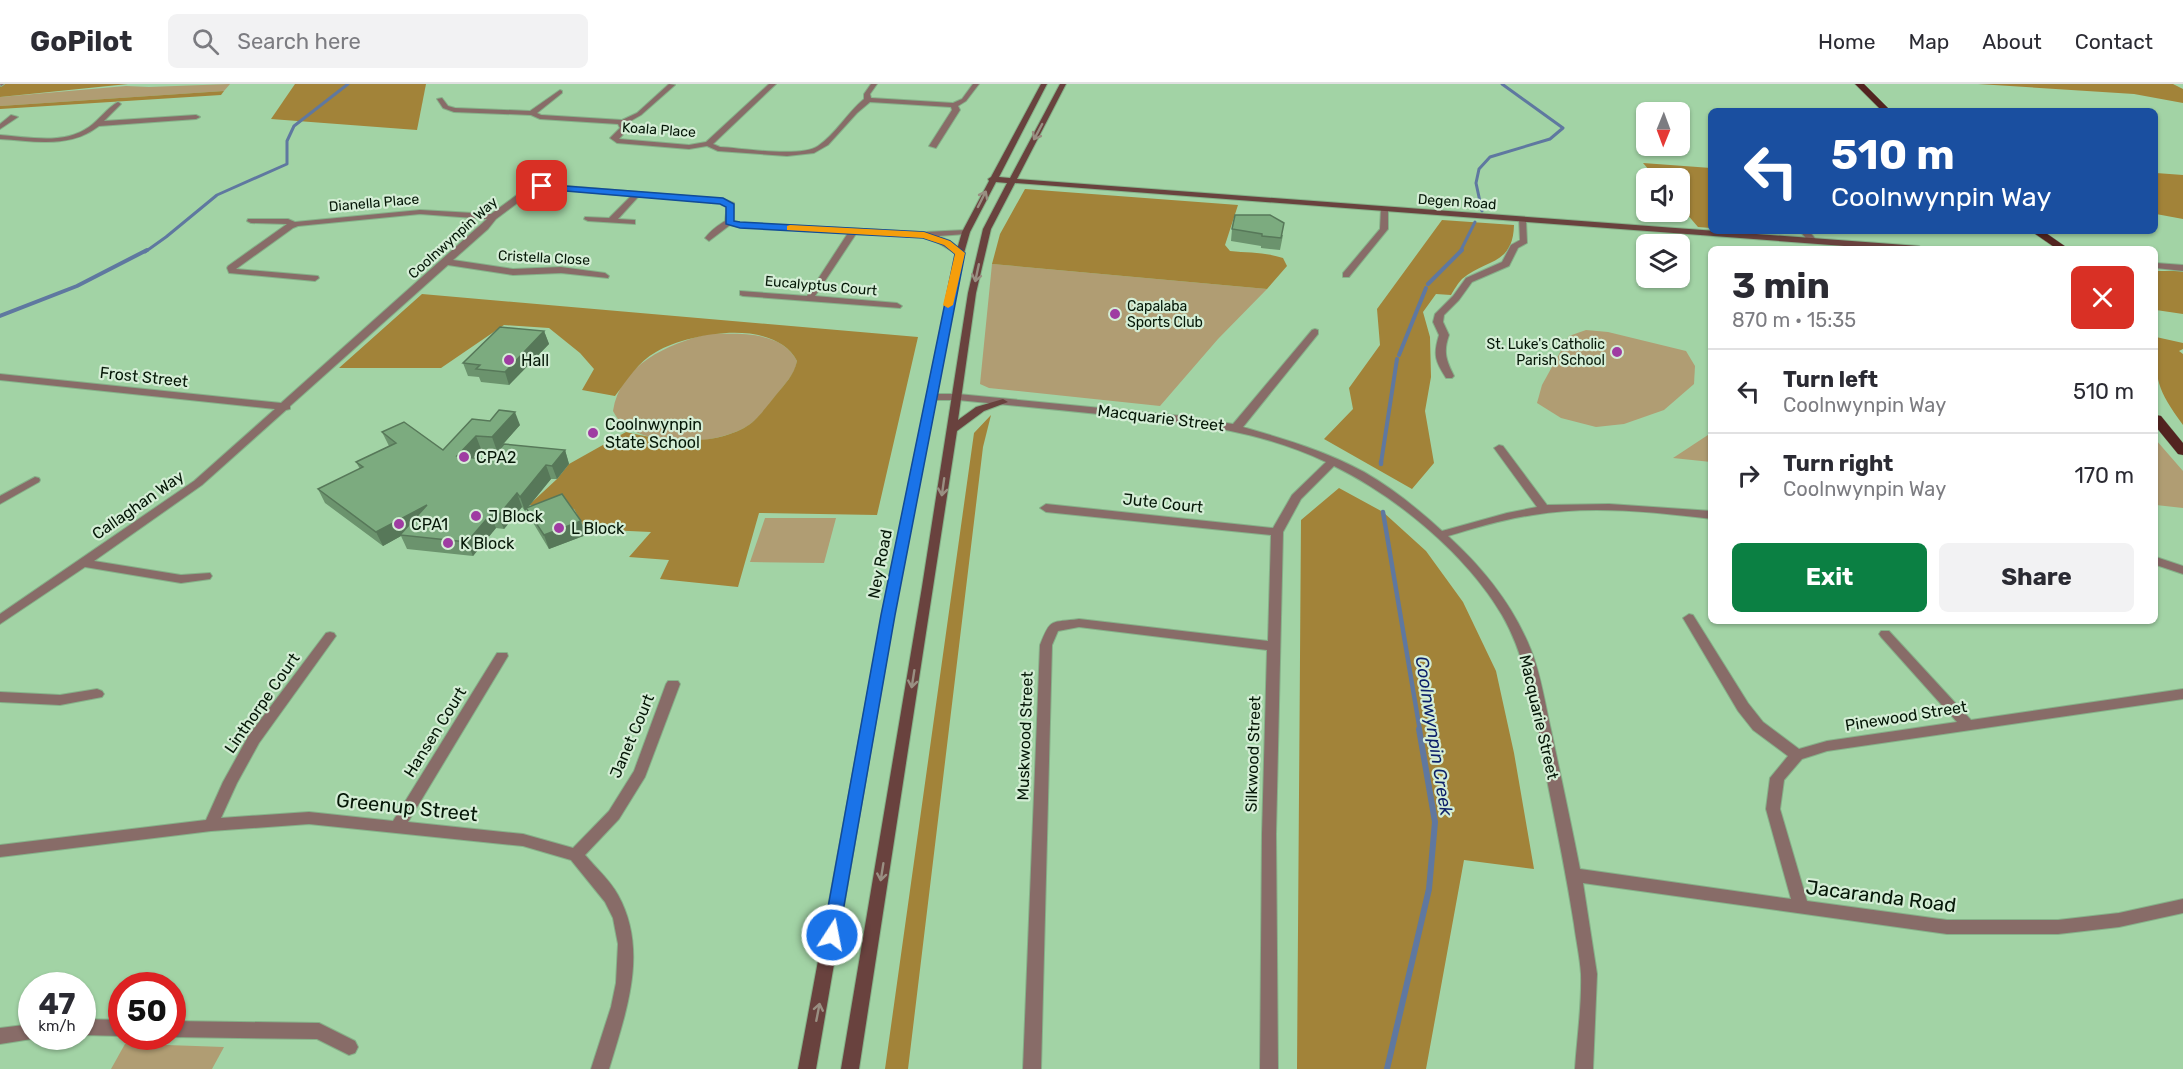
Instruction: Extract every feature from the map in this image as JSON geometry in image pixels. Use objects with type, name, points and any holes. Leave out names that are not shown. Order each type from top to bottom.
[{"type":"main road","name":"Ney Road","points":[[807,1069],[888,615],[960,253],[966,232],[992,179],[1044,84]]},
{"type":"main road","points":[[850,1069],[958,397],[972,293],[980,256],[987,229],[1063,84]]},
{"type":"main road","points":[[1859,84],[1884,108]]},
{"type":"main road","name":"Degen Road","points":[[992,179],[1708,233]]},
{"type":"main road","name":"Degen Road","points":[[1716,234],[1879,246]]},
{"type":"main road","points":[[2030,234],[2044,246]]},
{"type":"main road","points":[[2041,234],[2059,246]]},
{"type":"main road","points":[[952,429],[980,409],[1003,402]]},
{"type":"main road","points":[[2158,421],[2183,452]]},
{"type":"street","points":[[708,144],[773,84]]},
{"type":"street","name":"Koala Place","points":[[440,99],[445,107],[454,110],[532,113],[540,117],[622,123],[624,129],[614,138],[617,141],[688,147],[708,144],[718,149],[810,153],[821,148],[858,105],[868,100],[867,94],[874,84]]},
{"type":"street","points":[[868,100],[954,105],[964,100],[976,84]]},
{"type":"street","points":[[622,123],[634,118],[672,85]]},
{"type":"street","points":[[532,113],[560,92]]},
{"type":"street","points":[[0,137],[66,138],[85,133],[98,124],[118,104]]},
{"type":"street","points":[[933,146],[956,110],[954,105]]},
{"type":"street","points":[[0,128],[14,117]]},
{"type":"street","points":[[98,124],[196,117]]},
{"type":"street","name":"Coolnwynpin Way","points":[[286,407],[485,227],[493,217],[525,192],[542,186],[635,196],[723,201],[730,206],[729,222]]},
{"type":"street","points":[[612,220],[635,196]]},
{"type":"street","points":[[1346,275],[1384,229],[1384,210]]},
{"type":"street","name":"Dianella Place","points":[[315,278],[232,271],[231,268],[293,225],[420,212],[493,217]]},
{"type":"street","points":[[588,219],[632,222]]},
{"type":"street","name":"Dianella Place","points":[[251,221],[288,220],[293,225]]},
{"type":"street","points":[[1449,376],[1440,358],[1444,335],[1438,322],[1440,314],[1469,280],[1506,264],[1514,247],[1524,241],[1522,220]]},
{"type":"street","points":[[709,238],[716,230],[729,222],[924,235],[966,232]]},
{"type":"street","points":[[809,299],[853,231]]},
{"type":"street","points":[[1807,234],[1813,241]]},
{"type":"street","points":[[924,235],[947,243],[960,253]]},
{"type":"street","name":"Cristella Close","points":[[446,262],[513,272],[561,270],[605,276]]},
{"type":"street","points":[[2158,266],[2183,268]]},
{"type":"street","name":"Eucalyptus Court","points":[[742,293],[897,306]]},
{"type":"street","points":[[1236,428],[1315,332]]},
{"type":"street","name":"Frost Street","points":[[0,377],[286,407]]},
{"type":"street","name":"Macquarie Street","points":[[932,397],[958,397],[1183,419],[1236,428],[1296,446],[1361,475],[1412,510],[1468,561],[1490,587],[1509,618],[1525,651],[1534,683],[1574,875],[1589,974],[1584,1069]]},
{"type":"street","name":"Callaghan Way","points":[[0,620],[198,483],[286,407]]},
{"type":"street","points":[[1499,448],[1545,510]]},
{"type":"street","name":"Silkwood Street","points":[[1269,1069],[1269,844],[1277,532],[1296,497],[1333,461]]},
{"type":"street","points":[[0,501],[34,480]]},
{"type":"street","points":[[1440,535],[1494,520],[1545,510],[1594,507],[1648,508],[1708,515]]},
{"type":"street","name":"Jute Court","points":[[1046,508],[1277,532]]},
{"type":"street","points":[[2158,562],[2183,570]]},
{"type":"street","points":[[83,563],[181,579],[206,576]]},
{"type":"street","points":[[1689,618],[1743,707],[1758,726],[1797,755],[1777,778],[1773,809],[1801,907]]},
{"type":"street","name":"Muskwood Street","points":[[1032,1069],[1046,645],[1053,627],[1079,623],[1274,646]]},
{"type":"street","points":[[1885,634],[1968,725]]},
{"type":"street","name":"Linthorpe Court","points":[[211,825],[230,782],[254,739],[330,636]]},
{"type":"street","name":"Hansen Court","points":[[398,826],[502,656]]},
{"type":"street","name":"Janet Court","points":[[576,855],[614,815],[640,773],[673,684]]},
{"type":"street","points":[[0,697],[60,700],[97,694]]},
{"type":"street","name":"Pinewood Street","points":[[1797,755],[1827,746],[2183,694]]},
{"type":"street","name":"Greenup Street","points":[[0,851],[211,825],[309,818],[523,840],[576,855]]},
{"type":"street","points":[[576,855],[611,897],[621,918],[626,944],[624,984],[600,1069]]},
{"type":"street","name":"Jacaranda Road","points":[[1574,875],[1947,927],[2058,927],[2119,920],[2183,906]]},
{"type":"street","points":[[186,1029],[319,1031],[349,1047]]},
{"type":"street","points":[[0,1036],[18,1034]]},
{"type":"shaded area","points":[[0,84],[128,84],[0,97]]},
{"type":"shaded area","points":[[230,84],[224,91],[0,106],[0,97],[126,86]]},
{"type":"shaded area","points":[[295,84],[426,84],[417,130],[271,119]]},
{"type":"shaded area","points":[[1978,84],[2173,84],[2183,89],[2183,103],[2134,94]]},
{"type":"shaded area","points":[[224,91],[221,95],[0,109],[0,106]]},
{"type":"shaded area","points":[[1643,163],[1708,168],[1708,228],[1698,227],[1690,218],[1690,168],[1647,168]]},
{"type":"shaded area","points":[[2158,173],[2183,175],[2183,219],[2158,214]]},
{"type":"shaded area","points":[[1025,189],[1238,205],[1225,245],[1230,251],[1283,258],[1287,266],[1267,289],[992,264],[1000,234]]},
{"type":"shaded area","points":[[1442,220],[1514,225],[1509,248],[1503,255],[1462,279],[1451,295],[1436,294],[1423,312],[1430,337],[1431,377],[1425,411],[1434,463],[1412,489],[1324,439],[1353,409],[1349,388],[1380,345],[1377,309]]},
{"type":"shaded area","name":"Capalaba Sports Club","points":[[992,264],[1267,289],[1218,339],[1160,406],[989,388],[980,384]]},
{"type":"shaded area","points":[[2158,271],[2183,271],[2183,314],[2158,310]]},
{"type":"shaded area","points":[[422,294],[918,337],[877,515],[759,513],[738,587],[660,579],[669,560],[629,557],[651,532],[585,529],[574,509],[566,507],[556,510],[529,505],[557,479],[569,464],[626,432],[671,440],[701,440],[716,438],[744,428],[761,413],[794,371],[797,361],[786,347],[771,339],[752,334],[731,333],[690,339],[671,345],[650,356],[633,372],[615,396],[582,390],[594,369],[580,353],[549,328],[504,325],[441,368],[339,368]]},
{"type":"shaded area","points":[[1586,330],[1608,332],[1686,351],[1695,366],[1694,384],[1664,410],[1624,424],[1596,427],[1561,418],[1537,403],[1542,385],[1569,336]]},
{"type":"shaded area","points":[[708,334],[746,334],[770,339],[790,351],[797,361],[790,377],[759,417],[731,434],[700,440],[683,441],[651,437],[624,425],[613,411],[617,395],[635,369],[662,351]]},
{"type":"shaded area","points":[[2158,337],[2183,343],[2183,349],[2179,351],[2183,354],[2183,425],[2168,402],[2159,384]]},
{"type":"shaded area","points":[[991,415],[983,447],[908,1069],[885,1069],[974,433]]},
{"type":"shaded area","points":[[1708,435],[1708,462],[1673,458]]},
{"type":"shaded area","points":[[2158,442],[2183,471],[2183,508],[2158,505]]},
{"type":"shaded area","points":[[1339,488],[1383,512],[1426,551],[1463,602],[1496,671],[1514,753],[1534,869],[1464,860],[1426,1069],[1297,1069],[1301,520]]},
{"type":"shaded area","points":[[765,518],[836,518],[824,563],[750,562]]},
{"type":"shaded area","points":[[186,1046],[224,1047],[212,1069],[111,1069],[122,1050],[186,1050]]},
{"type":"building","points":[[1235,215],[1270,215],[1284,223],[1281,238],[1232,229]]},
{"type":"building","points":[[500,327],[544,331],[505,372],[476,369],[480,365],[463,363]]},
{"type":"building","points":[[499,410],[515,412],[492,437],[476,436],[457,456],[490,460],[504,444],[565,450],[552,466],[546,465],[520,497],[517,493],[498,516],[490,515],[467,542],[400,535],[427,505],[376,532],[318,489],[363,467],[356,462],[396,443],[382,432],[404,422],[443,450],[472,419],[490,421]]},
{"type":"building","points":[[562,494],[581,521],[544,535],[526,508]]},
{"type":"waterway","name":"Coolnwynpin Creek","points":[[145,252],[217,195],[287,164],[287,141],[294,126],[348,84]]},
{"type":"waterway","name":"Coolnwynpin Creek","points":[[1482,211],[1476,183],[1479,169],[1490,157],[1550,139],[1563,128],[1502,84]]},
{"type":"waterway","name":"Coolnwynpin Creek","points":[[1460,252],[1475,222]]},
{"type":"waterway","name":"Coolnwynpin Creek","points":[[0,316],[77,286],[147,250]]},
{"type":"waterway","name":"Coolnwynpin Creek","points":[[1428,284],[1460,252]]},
{"type":"waterway","name":"Coolnwynpin Creek","points":[[1399,355],[1426,288]]},
{"type":"waterway","name":"Coolnwynpin Creek","points":[[1381,463],[1397,359]]},
{"type":"waterway","name":"Coolnwynpin Creek","points":[[1383,512],[1420,731]]},
{"type":"waterway","name":"Coolnwynpin Creek","points":[[1387,1069],[1429,889],[1435,822],[1419,729]]},
{"type":"slow traffic","points":[[790,228],[924,235],[947,243],[960,253],[948,305]]},
{"type":"place","name":"Capalaba Sports Club","points":[[1115,314]]},
{"type":"place","name":"St. Luke's Catholic Parish School","points":[[1617,352]]},
{"type":"place","name":"Hall","points":[[509,360]]},
{"type":"place","name":"Coolnwynpin State School","points":[[593,433]]},
{"type":"place","name":"CPA2","points":[[464,457]]},
{"type":"place","name":"J Block","points":[[476,516]]},
{"type":"place","name":"CPA1","points":[[399,524]]},
{"type":"place","name":"L Block","points":[[559,528]]},
{"type":"place","name":"K Block","points":[[448,543]]},
{"type":"route","points":[[542,186],[635,196],[687,197],[723,201],[730,206],[729,222],[740,225],[924,235],[947,243],[960,253],[888,615],[832,935]]}]
